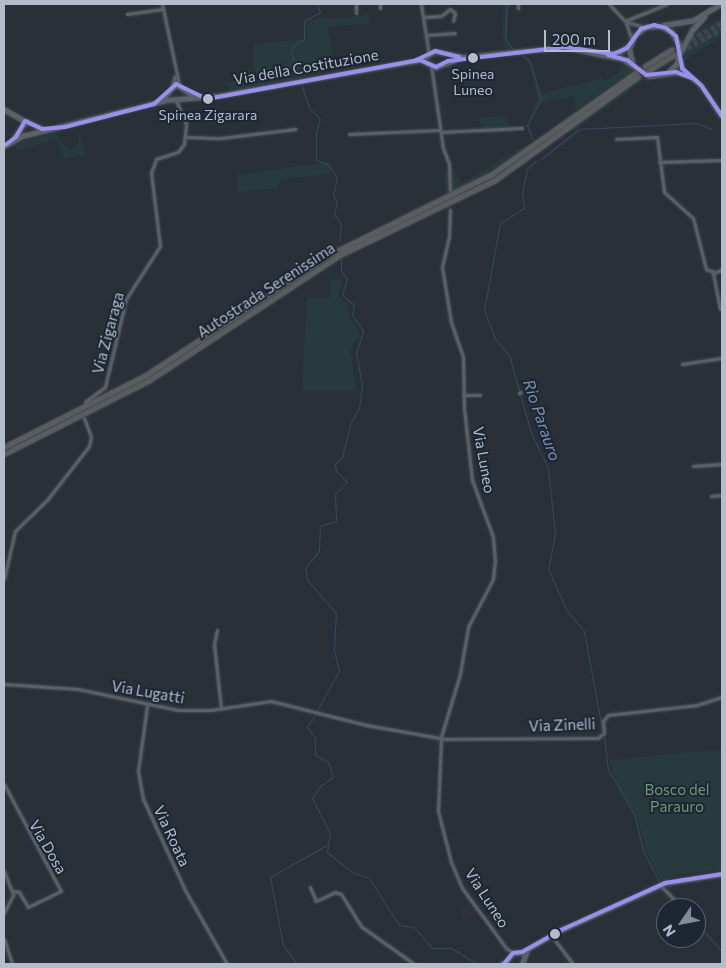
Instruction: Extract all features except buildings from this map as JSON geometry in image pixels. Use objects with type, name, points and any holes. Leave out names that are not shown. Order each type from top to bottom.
[{"type":"highway","points":[[647,68],[676,54]]},
{"type":"highway","name":"Autostrada Serenissima","points":[[4,447],[152,372],[335,251],[492,174],[637,75],[495,180],[338,256],[148,381],[4,454]]},
{"type":"main road","points":[[606,54],[620,52],[645,27],[686,22],[721,4]]},
{"type":"main road","points":[[666,74],[676,54],[692,30],[712,10]]},
{"type":"main road","points":[[660,26],[676,36],[676,54],[682,68],[722,115]]},
{"type":"main road","points":[[631,42],[633,64]]},
{"type":"main road","points":[[436,67],[442,63],[463,57],[555,47],[606,54],[633,64],[646,75],[676,72],[689,76]]},
{"type":"main road","points":[[430,64],[430,54],[463,57]]},
{"type":"main road","name":"Via della Costituzione","points":[[183,98],[199,97],[420,60],[430,54]]},
{"type":"main road","points":[[442,54],[442,63]]},
{"type":"main road","name":"Via della Costituzione","points":[[420,60],[436,67]]},
{"type":"main road","points":[[159,102],[172,86],[178,84],[199,97]]},
{"type":"main road","points":[[4,146],[25,136],[159,102],[183,98],[184,88]]},
{"type":"main road","points":[[169,92],[174,100]]},
{"type":"main road","points":[[4,110],[16,116],[22,124],[25,136]]},
{"type":"main road","points":[[22,124],[51,130]]},
{"type":"main road","points":[[12,141],[22,124]]},
{"type":"main road","points":[[32,135],[35,126]]},
{"type":"main road","points":[[504,962],[516,953],[551,935],[660,885],[679,878],[722,874]]},
{"type":"main road","points":[[523,962],[527,949]]},
{"type":"main road","points":[[516,953],[523,962]]},
{"type":"street","points":[[162,4],[178,84]]},
{"type":"street","points":[[356,4],[356,13]]},
{"type":"street","points":[[421,4],[427,46],[430,54]]},
{"type":"street","points":[[609,4],[625,22],[631,42]]},
{"type":"street","points":[[625,22],[667,4]]},
{"type":"street","points":[[128,14],[163,9]]},
{"type":"street","points":[[424,16],[441,16],[450,10],[455,13],[453,21]]},
{"type":"street","points":[[625,22],[645,27]]},
{"type":"street","points":[[426,35],[455,33]]},
{"type":"street","points":[[430,64],[440,131],[449,164],[450,190]]},
{"type":"street","points":[[432,71],[436,67]]},
{"type":"street","points":[[172,86],[175,75]]},
{"type":"street","points":[[183,98],[182,109],[186,137],[221,138],[295,129]]},
{"type":"street","points":[[174,100],[182,109]]},
{"type":"street","points":[[717,108],[722,105]]},
{"type":"street","points":[[349,134],[522,128]]},
{"type":"street","name":"Via Zigaraga","points":[[85,402],[105,387],[126,299],[160,246],[151,190],[152,165],[158,157],[180,150],[186,137]]},
{"type":"street","points":[[616,139],[657,137],[664,192],[693,218],[706,269],[714,272],[722,269]]},
{"type":"street","points":[[659,162],[722,160]]},
{"type":"street","name":"Via Luneo","points":[[450,210],[450,237],[442,267],[451,322],[463,358],[463,395],[474,487],[493,537],[495,561],[493,579],[468,627],[460,674],[441,738],[438,810],[451,862],[462,888],[506,948]]},
{"type":"street","points":[[714,272],[720,309]]},
{"type":"street","points":[[682,364],[722,358]]},
{"type":"street","points":[[463,395],[480,395]]},
{"type":"street","points":[[4,579],[15,531],[47,500],[89,446],[91,437],[84,418]]},
{"type":"street","points":[[693,466],[722,464]]},
{"type":"street","points":[[711,496],[722,495]]},
{"type":"street","points":[[217,630],[214,644],[222,708]]},
{"type":"street","name":"Via Lugatti","points":[[4,684],[78,689],[147,706],[178,710],[222,708],[270,701],[317,711],[362,724],[441,738]]},
{"type":"street","name":"Via Zinelli","points":[[441,738],[598,738],[604,733],[603,721],[608,715],[697,705],[722,697]]},
{"type":"street","name":"Via Roata","points":[[147,706],[138,771],[143,799],[189,899],[227,964]]},
{"type":"street","name":"Via Dosa","points":[[4,784],[61,892],[27,907],[20,892],[13,891]]},
{"type":"street","points":[[4,871],[13,891],[11,904],[4,912]]},
{"type":"street","points":[[660,885],[672,898]]},
{"type":"street","points":[[310,887],[316,901],[335,892],[341,894],[362,927],[414,964]]},
{"type":"street","points":[[551,935],[573,964]]},
{"type":"street","points":[[4,939],[12,964]]},
{"type":"street","points":[[504,962],[506,948],[516,953]]},
{"type":"shaded area","points":[[469,903],[477,914],[464,921],[458,909]]},
{"type":"green space","points":[[504,4],[508,4],[507,40],[513,48],[506,49],[502,34]]},
{"type":"green space","points":[[368,15],[371,23],[328,27],[334,64],[327,71],[231,92],[225,82],[262,82],[263,74],[257,74],[254,70],[254,44],[307,39],[306,24],[320,17],[334,19]]},
{"type":"green space","points":[[722,17],[722,37],[681,62],[684,46],[697,26],[699,29]]},
{"type":"green space","points":[[519,54],[530,60],[540,94],[602,78],[603,82],[616,75],[625,62],[647,78],[574,131],[568,132],[640,80],[634,70],[540,135],[576,109],[574,97],[541,102],[528,125],[533,143],[526,126],[538,98],[529,64]]},
{"type":"green space","points":[[507,115],[509,128],[481,129],[480,118]]},
{"type":"green space","points":[[77,126],[86,154],[64,159],[58,139],[16,151],[15,144],[57,132],[60,142],[72,150],[79,142]]},
{"type":"green space","points":[[531,145],[488,173],[445,196],[444,173],[455,172],[462,183],[524,146]]},
{"type":"green space","points":[[329,162],[332,171],[328,174],[281,180],[277,188],[238,192],[238,175]]},
{"type":"green space","points":[[331,280],[343,281],[338,296],[349,307],[349,317],[360,334],[350,350],[357,391],[302,391],[307,297],[329,298]]},
{"type":"green space","name":"Bosco del Parauro","points":[[722,749],[722,870],[680,874],[661,881],[646,850],[637,817],[619,788],[609,760]]},
{"type":"waterway","points":[[300,79],[291,53],[294,45],[304,39],[304,21],[320,12],[317,4]]},
{"type":"waterway","name":"Rio Parauro","points":[[507,4],[505,39],[514,50]]},
{"type":"waterway","name":"Rio Parauro","points":[[523,55],[530,61],[541,99],[527,125],[533,140]]},
{"type":"waterway","points":[[301,83],[309,108],[320,119],[316,132],[316,160],[329,165],[337,178],[333,195],[337,203],[334,214],[341,224],[339,242]]},
{"type":"waterway","points":[[541,159],[579,129],[697,123],[712,129]]},
{"type":"waterway","name":"Rio Parauro","points":[[537,160],[527,169],[522,192],[524,208],[500,223],[484,310],[495,339],[509,355],[531,433],[548,468],[555,534],[548,569],[567,611],[584,631],[602,729]]},
{"type":"waterway","points":[[317,710],[339,671],[334,649],[336,613],[307,580],[305,568],[319,551],[320,526],[336,521],[335,494],[347,482],[336,471],[335,464],[342,457],[350,424],[359,408],[362,386],[356,353],[363,331],[352,315],[354,305],[342,295],[347,279],[341,271],[341,259]]},
{"type":"waterway","points":[[316,714],[307,727],[315,738],[315,755],[328,762],[333,777],[321,785],[312,798],[330,833],[327,852],[352,872],[369,878],[399,925],[414,927],[432,948],[451,948],[478,964]]},
{"type":"waterway","name":"Rio Parauro","points":[[604,737],[608,769],[635,816],[643,850],[659,882]]},
{"type":"waterway","points":[[297,964],[283,945],[270,877],[327,845]]},
{"type":"waterway","name":"Rio Parauro","points":[[669,891],[675,898]]},
{"type":"waterway","name":"Rio Parauro","points":[[706,934],[722,952]]},
{"type":"tunnel","points":[[671,50],[722,23]]},
{"type":"tunnel","points":[[674,55],[722,29]]},
{"type":"transit line","points":[[4,146],[16,137],[25,121],[42,129],[65,127],[154,104],[176,84],[207,99],[420,60],[436,67],[448,61],[565,47],[613,54],[627,48],[641,29],[654,25],[666,28],[676,36],[682,68],[701,85],[722,116]]},
{"type":"transit line","points":[[414,61],[435,51],[459,57]]},
{"type":"transit line","points":[[608,55],[627,60],[646,75],[676,72],[692,78]]},
{"type":"transit line","points":[[504,964],[513,953],[522,952],[561,930],[665,883],[722,874]]},
{"type":"place","name":"Spinea Luneo","points":[[473,58]]},
{"type":"place","name":"Spinea Zigarara","points":[[208,99]]}]
